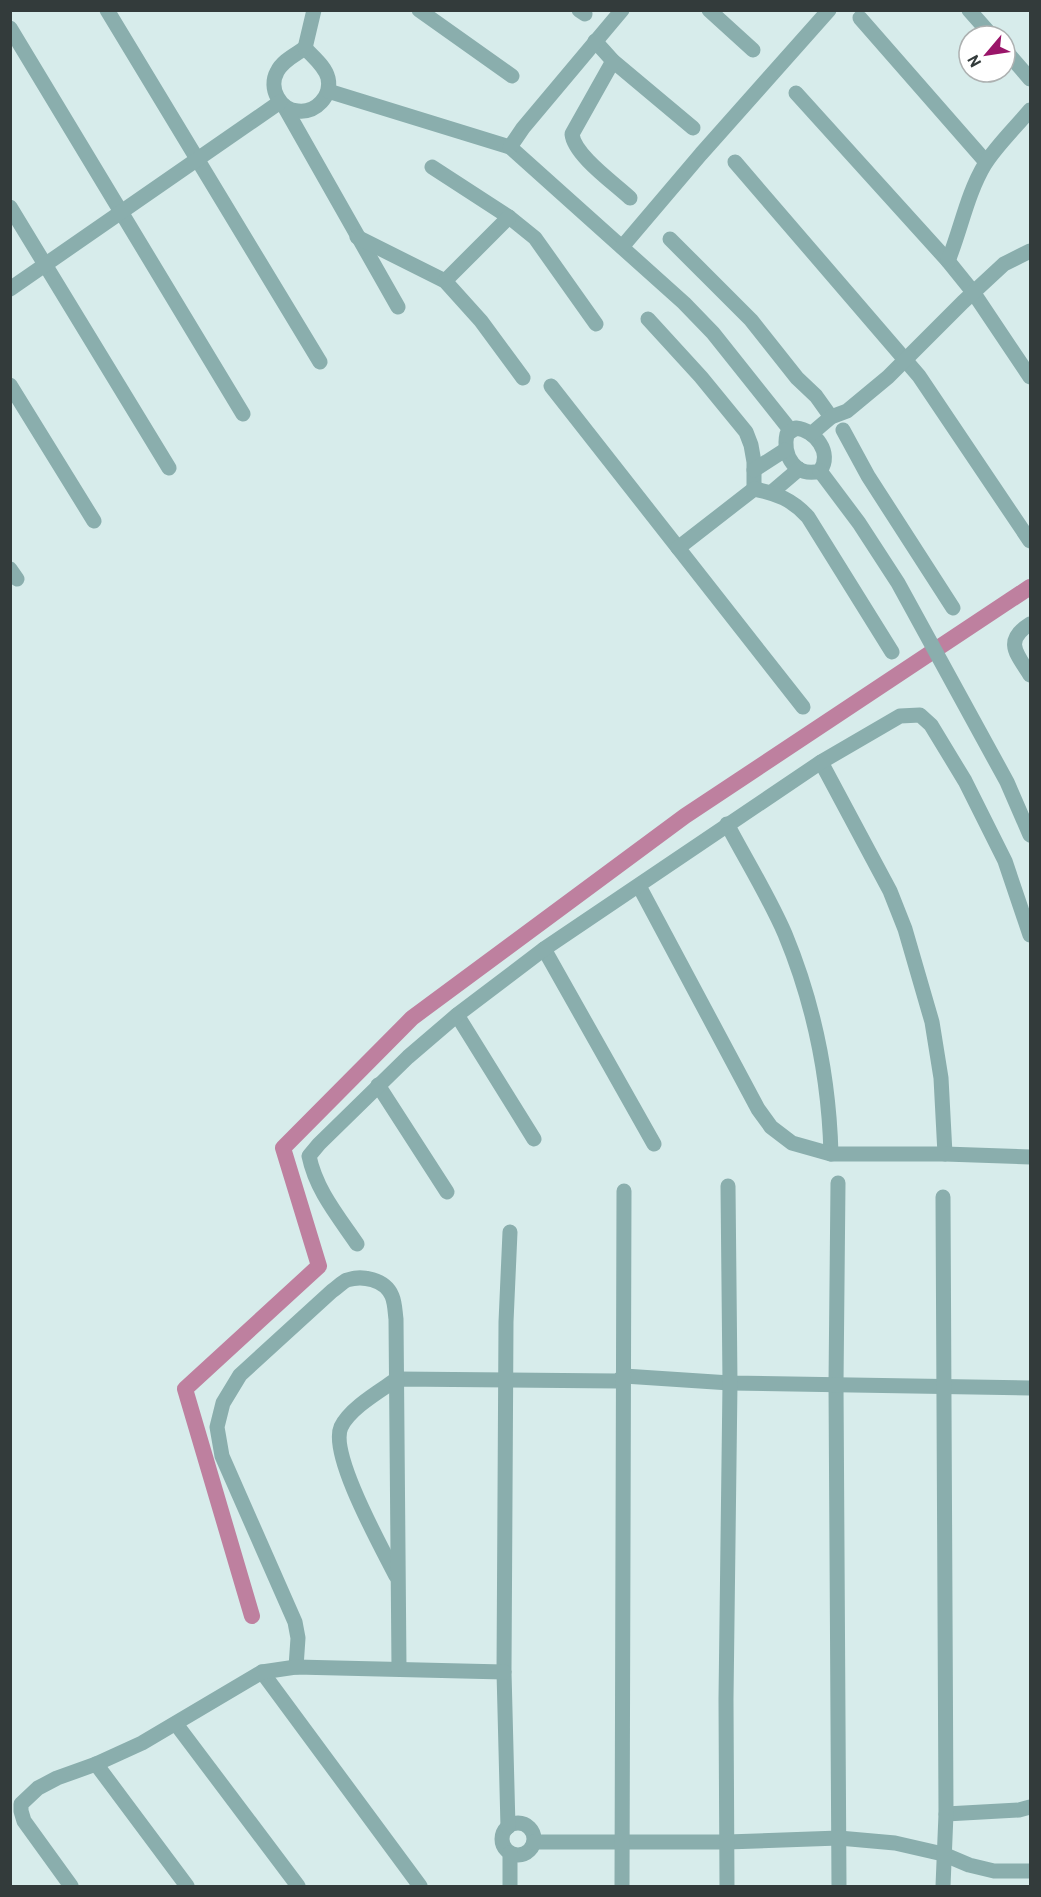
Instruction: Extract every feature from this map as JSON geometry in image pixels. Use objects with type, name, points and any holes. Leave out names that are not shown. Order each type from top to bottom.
[{"type":"street","points":[[107,10],[320,362]]},
{"type":"street","points":[[314,10],[305,48],[285,62],[276,73],[274,88],[398,307]]},
{"type":"street","points":[[419,10],[512,75]]},
{"type":"street","points":[[510,147],[523,128],[622,10]]},
{"type":"street","points":[[709,10],[753,50]]},
{"type":"street","points":[[622,247],[701,153],[829,10]]},
{"type":"street","points":[[969,10],[981,24]]},
{"type":"street","points":[[860,18],[986,162]]},
{"type":"street","points":[[10,28],[243,414]]},
{"type":"street","points":[[595,41],[613,61],[693,128]]},
{"type":"street","points":[[282,104],[297,111],[310,110],[321,103],[328,91],[328,79],[323,67],[305,48]]},
{"type":"street","points":[[613,61],[572,134],[573,142],[581,153],[630,198]]},
{"type":"street","points":[[1017,64],[1030,79]]},
{"type":"street","points":[[328,91],[510,147],[684,303],[713,333],[791,431]]},
{"type":"street","points":[[796,93],[948,261],[973,292],[1030,377]]},
{"type":"street","points":[[10,289],[196,159],[282,104]]},
{"type":"street","points":[[948,261],[973,187],[986,162],[1030,110]]},
{"type":"street","points":[[735,162],[919,376],[1030,541]]},
{"type":"street","points":[[432,167],[509,217],[535,238],[597,324]]},
{"type":"street","points":[[10,207],[169,468]]},
{"type":"street","points":[[446,281],[509,217]]},
{"type":"street","points":[[357,237],[446,281],[481,321],[523,378]]},
{"type":"street","points":[[670,239],[751,320],[831,417]]},
{"type":"street","points":[[811,434],[831,417],[847,411],[905,361],[1004,264],[1030,251]]},
{"type":"street","points":[[648,319],[701,377],[746,432],[751,446],[754,489]]},
{"type":"street","points":[[10,385],[94,521]]},
{"type":"street","points":[[551,387],[803,707]]},
{"type":"street","points":[[847,411],[843,430],[868,476],[953,608]]},
{"type":"street","points":[[754,470],[785,450],[788,434],[796,428],[811,434],[822,446],[826,456],[825,465],[820,471],[806,473],[799,469],[785,450]]},
{"type":"street","points":[[822,446],[843,430]]},
{"type":"street","points":[[772,492],[799,469]]},
{"type":"street","points":[[820,471],[859,523],[898,583],[1007,782],[1030,835]]},
{"type":"street","points":[[678,548],[754,489],[772,492],[799,506],[892,652]]},
{"type":"street","points":[[1030,624],[1017,634],[1014,644],[1030,675]]},
{"type":"street","points":[[357,1244],[323,1193],[313,1174],[309,1156],[378,1085],[457,1015],[544,949],[727,824],[822,762],[900,716],[920,715],[931,725],[975,801],[1005,861],[1030,935]]},
{"type":"street","points":[[822,762],[890,891],[905,929],[932,1022],[940,1078],[945,1154]]},
{"type":"street","points":[[727,824],[784,932],[813,1015],[824,1067],[830,1117],[831,1154]]},
{"type":"street","points":[[639,886],[758,1109],[771,1127],[792,1143],[831,1154],[1030,1157]]},
{"type":"street","points":[[544,949],[654,1144]]},
{"type":"street","points":[[457,1015],[534,1139]]},
{"type":"street","points":[[378,1085],[447,1192]]},
{"type":"street","points":[[838,1183],[836,1384],[839,1887]]},
{"type":"street","points":[[727,1887],[726,1699],[730,1383],[728,1186]]},
{"type":"street","points":[[622,1887],[624,1191]]},
{"type":"street","points":[[943,1197],[946,1814],[943,1887]]},
{"type":"street","points":[[508,1827],[504,1672],[506,1380],[510,1232]]},
{"type":"street","points":[[296,1667],[298,1638],[295,1622],[222,1456],[217,1428],[223,1403],[240,1375],[345,1281],[361,1277],[376,1281],[385,1287],[392,1296],[396,1319],[399,1668]]},
{"type":"street","points":[[399,1581],[345,1469],[340,1447],[340,1428],[348,1416],[397,1379],[617,1381],[624,1376],[730,1383],[1030,1388]]},
{"type":"street","points":[[71,1887],[24,1821],[21,1804],[38,1788],[57,1778],[96,1764],[176,1724],[262,1672],[296,1667],[504,1672]]},
{"type":"street","points":[[262,1672],[420,1887]]},
{"type":"street","points":[[176,1724],[298,1887]]},
{"type":"street","points":[[96,1764],[187,1887]]},
{"type":"street","points":[[946,1814],[1030,1807]]},
{"type":"street","points":[[515,1823],[523,1824],[533,1834],[534,1842],[525,1854],[510,1853],[505,1847],[502,1840],[503,1833],[508,1827],[515,1823]]},
{"type":"street","points":[[534,1842],[727,1842],[839,1838],[895,1843],[943,1854],[969,1865],[994,1871],[1030,1871]]},
{"type":"street","points":[[510,1853],[510,1887]]},
{"type":"waterway","points":[[252,1616],[185,1389],[319,1266],[283,1148],[412,1018],[685,816],[1030,587]]}]
